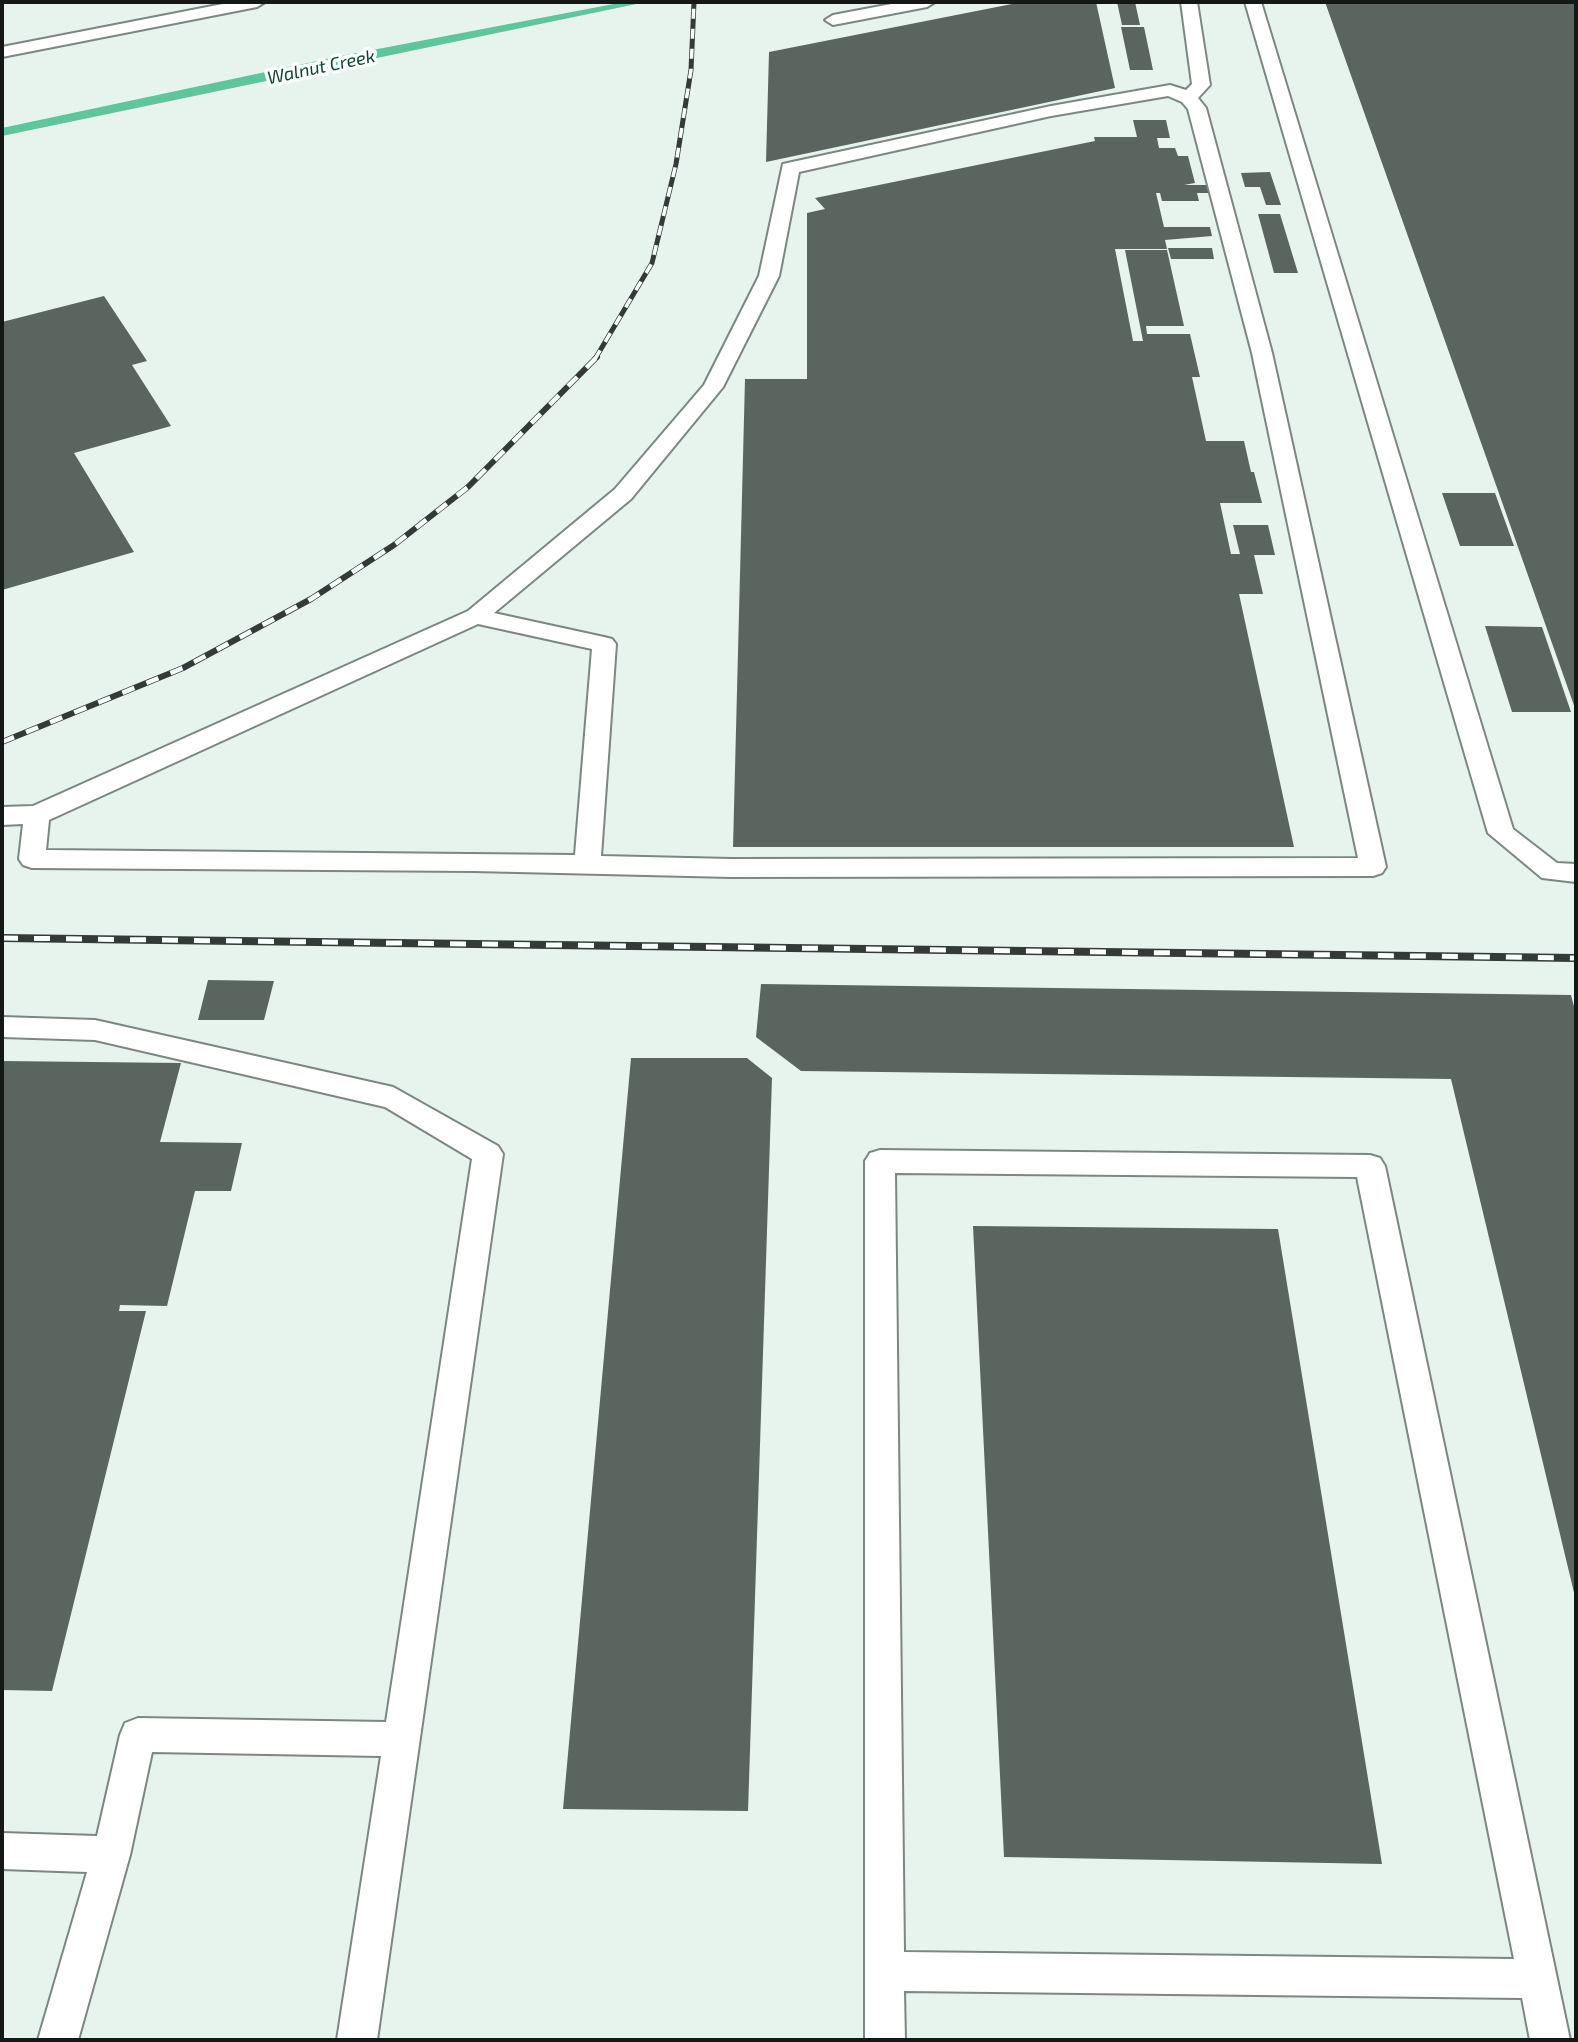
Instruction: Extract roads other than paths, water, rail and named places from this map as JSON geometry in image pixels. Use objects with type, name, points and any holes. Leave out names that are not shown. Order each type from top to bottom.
[{"type":"lane","points":[[2,52],[257,2]]},
{"type":"lane","points":[[833,19],[927,2]]},
{"type":"lane","points":[[1188,99],[1200,85],[1189,2]]},
{"type":"lane","points":[[1253,2],[1501,833],[1551,872],[1576,873]]},
{"type":"lane","points":[[2,816],[37,816],[476,616],[623,494],[713,387],[769,276],[790,167],[1051,111],[1170,90],[1188,99],[1197,108],[1262,353],[1373,867],[731,868],[587,864],[32,859],[37,816]]},
{"type":"lane","points":[[476,616],[604,644],[587,864]]},
{"type":"lane","points":[[2,1027],[95,1030],[393,1098],[488,1154],[357,2040]]},
{"type":"lane","points":[[885,2040],[880,1161],[1370,1166],[1550,2040]]},
{"type":"lane","points":[[58,2040],[111,1855],[138,1735],[401,1739]]},
{"type":"lane","points":[[2,1851],[111,1855]]},
{"type":"lane","points":[[884,1971],[1539,1979]]},
{"type":"waterway","name":"Walnut Creek","points":[[2,132],[336,61],[640,2]]},
{"type":"railway","points":[[595,359],[652,263],[676,164],[691,70],[694,2]]},
{"type":"railway","points":[[2,742],[183,668],[311,599],[394,545],[468,487],[597,357]]},
{"type":"railway","points":[[2,938],[1576,958]]}]
